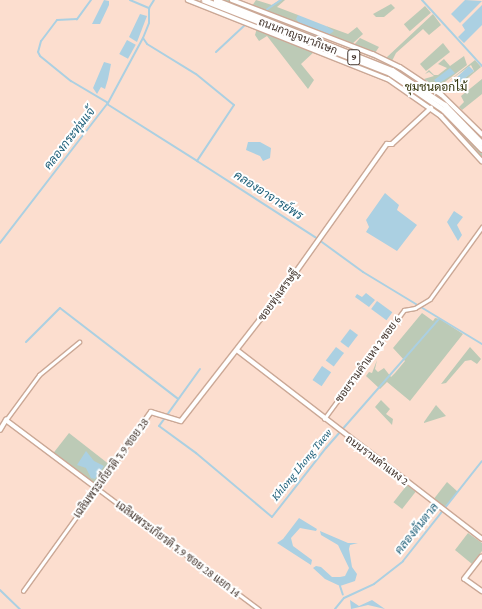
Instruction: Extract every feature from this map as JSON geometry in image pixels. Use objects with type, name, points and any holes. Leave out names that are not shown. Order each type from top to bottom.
[{"type":"highway","name":"ถนนกาญจนาภิเษก","points":[[204,0],[390,73],[444,110],[482,149]]},
{"type":"highway","name":"ถนนกาญจนาภิเษก","points":[[216,0],[378,62],[421,87],[453,112],[482,143]]},
{"type":"main road","points":[[188,0],[374,72],[403,88],[431,108],[461,136],[482,161]]},
{"type":"main road","points":[[191,0],[200,5]]},
{"type":"main road","points":[[232,0],[383,58],[418,78],[450,102],[482,134]]},
{"type":"main road","name":"ซอยทุ่งเศรษฐี","points":[[150,413],[166,415],[181,421],[237,350],[319,240],[387,144],[392,144],[431,108]]},
{"type":"main road","name":"ถนนรามคำแหง 2","points":[[237,350],[341,433],[482,539]]},
{"type":"main road","name":"เฉลิมพระเกียรติ ร.9 ซอย 28","points":[[97,488],[150,413]]},
{"type":"main road","points":[[0,430],[6,420],[97,488]]},
{"type":"main road","points":[[482,557],[465,579],[482,591]]},
{"type":"street","name":"ซอยรามคำแหง 2 ซอย 6","points":[[324,419],[404,310],[430,299],[482,227]]},
{"type":"street","points":[[6,420],[39,375],[79,342]]},
{"type":"street","name":"เฉลิมพระเกียรติ ร.9 ซอย 28","points":[[23,591],[97,488]]},
{"type":"street","name":"เฉลิมพระเกียรติ ร.9 ซอย 28 แยก 14","points":[[97,488],[258,609]]},
{"type":"green space","points":[[193,0],[201,1],[388,74],[442,111],[475,144],[482,153],[482,157],[444,116],[412,91],[384,75]]},
{"type":"green space","points":[[222,0],[229,0],[297,26],[296,22],[252,6],[256,0],[272,5],[280,0],[285,0],[277,7],[298,15],[306,32]]},
{"type":"green space","points":[[391,4],[395,8],[384,17],[376,17],[373,14]]},
{"type":"green space","points":[[425,6],[431,13],[410,31],[404,24]]},
{"type":"green space","points":[[433,14],[441,25],[429,35],[423,29],[396,53],[392,61],[386,58]]},
{"type":"green space","points":[[326,26],[348,34],[357,27],[363,34],[352,44],[328,35],[330,30]]},
{"type":"green space","points":[[257,28],[315,51],[301,64],[314,80],[308,89],[267,36],[259,41],[255,35]]},
{"type":"green space","points":[[360,38],[379,47],[375,53],[354,45]]},
{"type":"green space","points":[[326,39],[331,39],[396,66],[444,98],[482,135],[482,140],[453,109],[417,81],[378,60]]},
{"type":"green space","points":[[443,43],[450,52],[426,71],[420,64]]},
{"type":"green space","points":[[464,56],[467,65],[437,88],[424,79],[434,76],[429,72],[425,74],[429,70],[434,75],[438,75],[447,68],[438,64],[444,59],[450,66]]},
{"type":"green space","points":[[475,60],[481,67],[451,92],[449,89],[474,71],[471,65],[446,83]]},
{"type":"green space","points":[[482,79],[482,94],[462,110],[459,107],[464,102],[461,96]]},
{"type":"green space","points":[[422,313],[433,321],[435,318],[440,319],[463,334],[410,401],[387,382],[380,389],[366,376],[369,372],[372,373],[377,360],[375,369],[378,372],[384,368],[391,377],[395,373],[405,361],[393,348]]},
{"type":"green space","points":[[470,347],[481,359],[477,364],[471,360],[465,361],[446,383],[441,384]]},
{"type":"green space","points":[[381,400],[390,409],[386,414],[393,419],[392,425],[375,407]]},
{"type":"green space","points":[[436,405],[446,416],[424,423],[424,422]]},
{"type":"green space","points":[[69,433],[110,465],[94,486],[53,453]]},
{"type":"green space","points":[[447,482],[458,492],[444,508],[433,500]]},
{"type":"green space","points":[[407,485],[416,492],[402,509],[393,502]]},
{"type":"green space","points":[[468,533],[482,543],[482,551],[472,564],[455,550]]},
{"type":"water","points":[[104,0],[109,1],[109,5],[100,24],[92,24]]},
{"type":"water","points":[[465,0],[482,1],[460,23],[451,14]]},
{"type":"water","points":[[482,5],[482,25],[464,43],[458,37],[465,30],[462,25]]},
{"type":"water","points":[[140,14],[147,16],[137,42],[129,37]]},
{"type":"water","points":[[298,15],[326,26],[334,31],[319,42],[307,37],[306,31],[296,19]]},
{"type":"water","points":[[127,40],[136,45],[128,59],[119,54]]},
{"type":"water","points":[[104,62],[111,64],[108,79],[105,89],[101,87],[97,94],[93,88]]},
{"type":"water","points":[[469,66],[474,71],[451,89],[446,87]]},
{"type":"water","points":[[450,68],[455,73],[438,84],[434,80]]},
{"type":"water","points":[[248,142],[260,142],[271,148],[270,158],[263,161],[260,156],[246,150]]},
{"type":"water","points":[[385,193],[399,205],[397,210],[417,225],[397,251],[366,232],[369,227],[366,220]]},
{"type":"water","points":[[454,211],[463,217],[457,225],[462,235],[458,241],[447,222]]},
{"type":"water","points":[[366,293],[375,300],[369,307],[355,297],[357,294],[362,297]]},
{"type":"water","points":[[377,301],[392,312],[386,320],[371,309]]},
{"type":"water","points":[[350,329],[358,335],[348,348],[340,342]]},
{"type":"water","points":[[336,347],[344,353],[334,367],[326,361]]},
{"type":"water","points":[[322,366],[331,372],[322,386],[312,380]]},
{"type":"water","points":[[86,451],[94,461],[104,466],[95,479],[91,478],[86,468],[77,465]]},
{"type":"water","points":[[299,518],[317,529],[316,531],[300,528],[291,538],[293,546],[312,560],[311,565],[277,543],[283,539]]},
{"type":"water","points":[[320,531],[348,543],[358,543],[350,545],[349,549],[352,567],[357,574],[355,581],[340,586],[325,579],[313,568],[316,566],[321,567],[332,577],[340,577],[345,576],[349,568],[338,545],[321,535]]},
{"type":"water","points":[[350,600],[359,606],[372,600],[385,609],[368,605],[351,609]]},
{"type":"waterway","points":[[91,0],[77,19],[57,20],[41,41],[38,52],[40,56],[71,81],[108,103]]},
{"type":"waterway","points":[[130,0],[149,8]]},
{"type":"waterway","name":"คลองกระทุ่มแจ้","points":[[0,243],[108,103],[143,38],[149,23],[149,8],[154,0]]},
{"type":"waterway","points":[[266,10],[281,0]]},
{"type":"waterway","points":[[422,0],[482,66]]},
{"type":"waterway","points":[[216,52],[246,24]]},
{"type":"waterway","name":"คลองอาจารย์พร","points":[[143,38],[147,44],[196,74],[234,105],[197,161],[315,237],[363,272],[482,344]]},
{"type":"waterway","points":[[107,104],[197,161]]},
{"type":"waterway","points":[[26,342],[60,308],[178,399]]},
{"type":"waterway","name":"Khlong Lhong Taew","points":[[200,369],[159,426],[196,453],[272,517],[326,448],[439,319]]},
{"type":"waterway","name":"คลองต้นตาล","points":[[335,609],[344,598],[374,584],[403,561],[482,461]]},
{"type":"waterway","points":[[340,586],[343,595]]},
{"type":"waterway","points":[[0,590],[20,609]]},
{"type":"district","name":"ชุมชนดอกไม้","points":[[436,88]]}]
